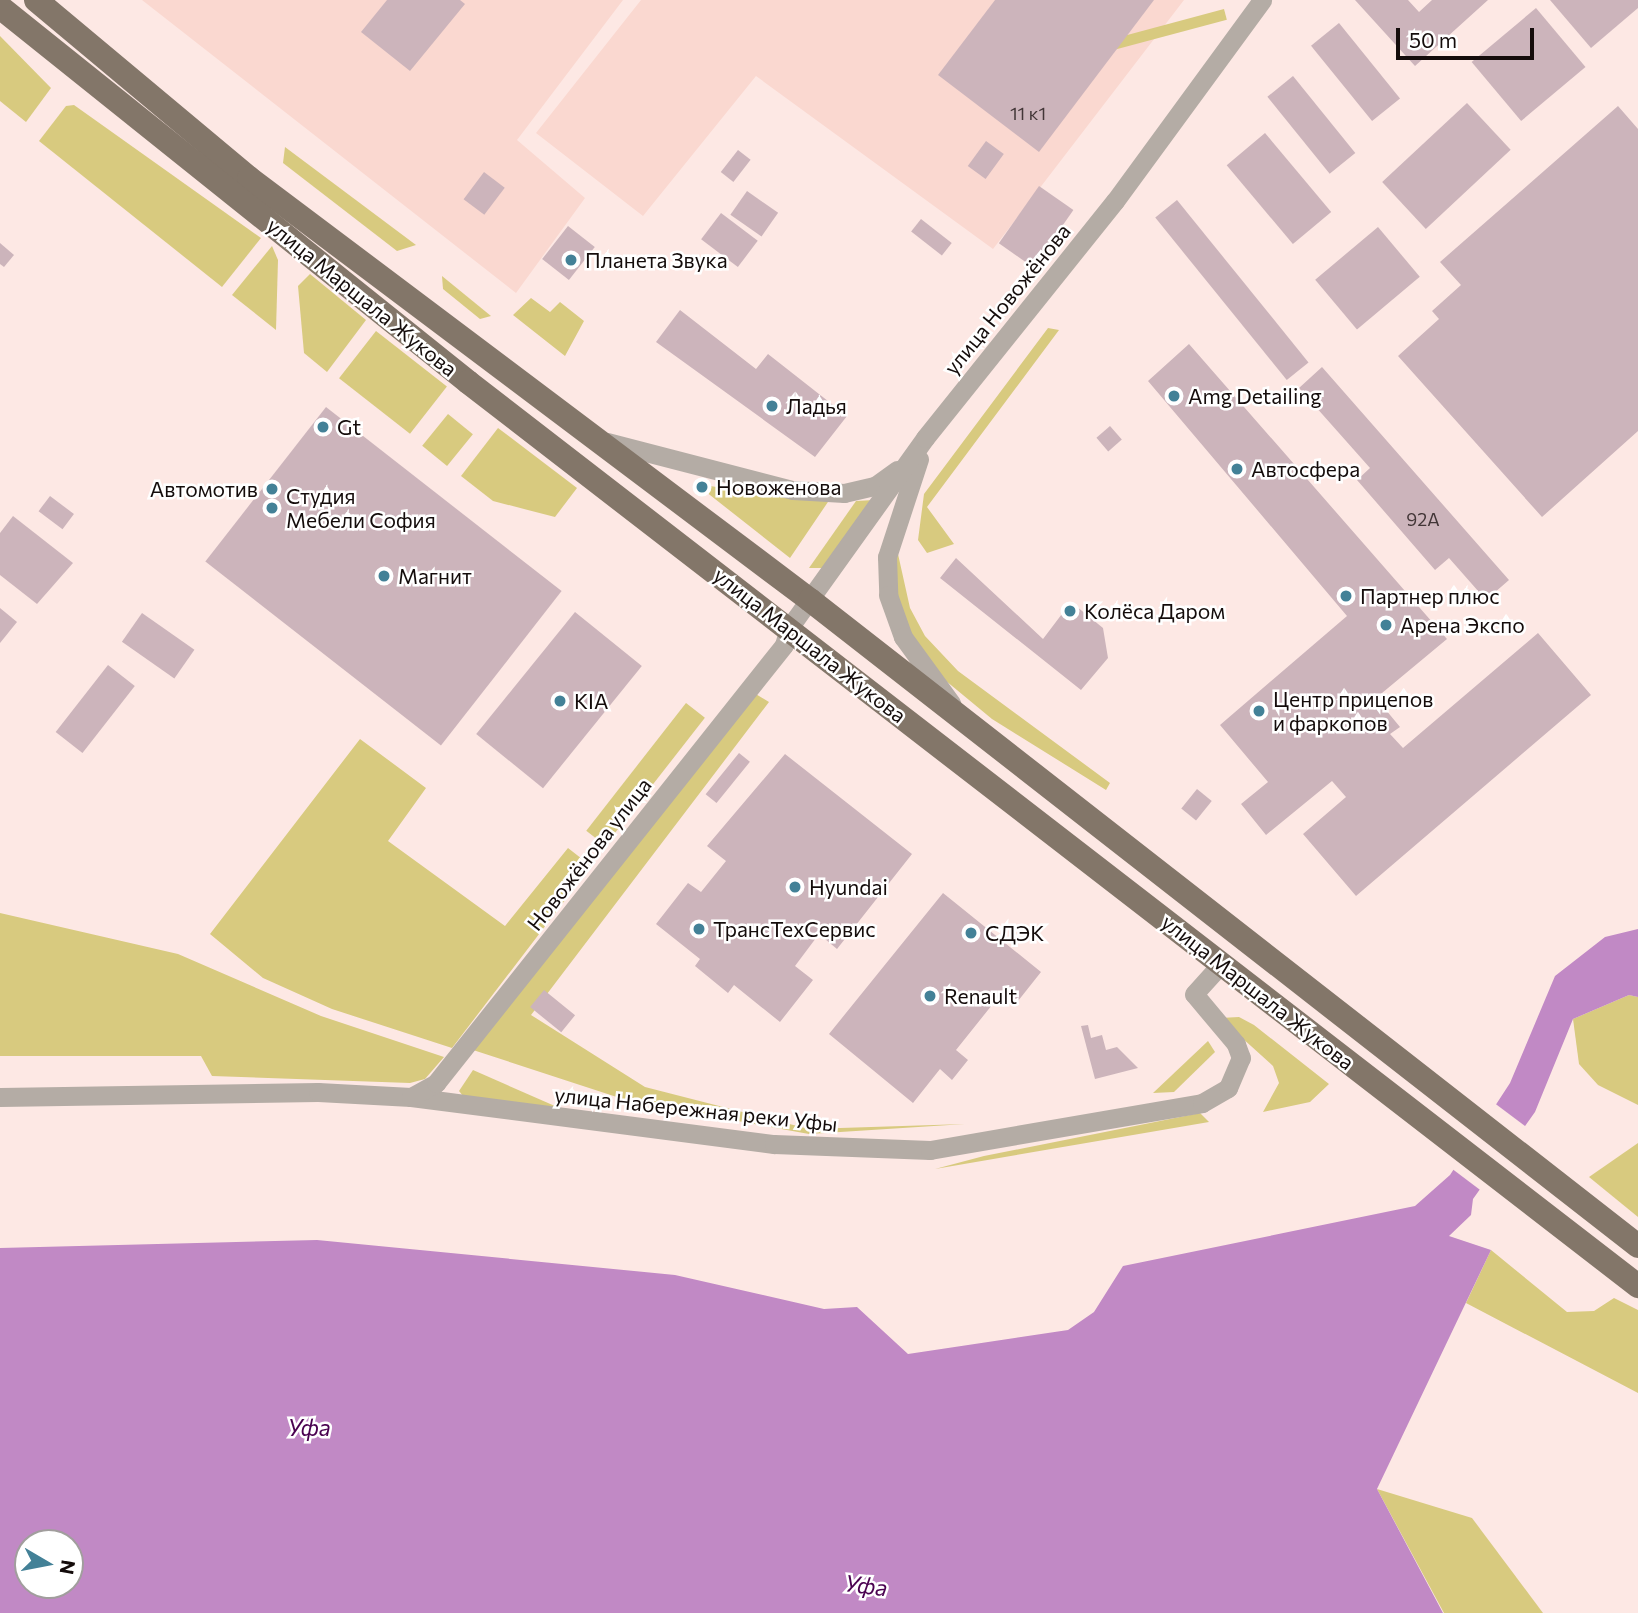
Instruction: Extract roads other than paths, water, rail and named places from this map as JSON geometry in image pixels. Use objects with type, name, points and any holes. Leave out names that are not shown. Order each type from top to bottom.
[{"type":"main road","name":"улица Маршала Жукова","points":[[36,0],[250,178],[602,440],[810,600],[1367,1038],[1638,1246]]},
{"type":"main road","name":"улица Маршала Жукова","points":[[0,7],[468,382],[1632,1281]]},
{"type":"street","name":"улица Новожёнова","points":[[789,628],[925,438],[1115,201],[1262,0]]},
{"type":"street","points":[[602,440],[746,482],[844,493],[875,486],[925,438]]},
{"type":"street","points":[[925,438],[887,557],[888,595],[903,636],[959,715]]},
{"type":"street","name":"Новожёнова улица","points":[[411,1097],[450,1066],[784,645],[789,628]]},
{"type":"street","name":"улица Набережная реки Уфы","points":[[0,1097],[318,1092],[411,1097],[887,1152],[1088,1125],[1202,1103],[1228,1088],[1241,1058],[1236,1044],[1194,995],[1221,964]]},
{"type":"water","name":"Уфа","points":[[1638,929],[1638,997],[1629,995],[1573,1019],[1535,1112],[1473,1199],[1471,1215],[1449,1236],[1491,1250],[1377,1489],[1443,1613],[0,1613],[0,1248],[317,1240],[675,1275],[824,1309],[857,1307],[908,1354],[1068,1330],[1094,1312],[1123,1266],[1415,1206],[1450,1175],[1510,1083],[1555,976],[1605,937]]},
{"type":"place","name":"Планета Звука","points":[[571,260]]},
{"type":"place","name":"Amg Detailing","points":[[1174,396]]},
{"type":"place","name":"Ладья","points":[[772,406]]},
{"type":"place","name":"Gt","points":[[323,427]]},
{"type":"place","name":"Автосфера","points":[[1237,469]]},
{"type":"place","name":"Новоженова","points":[[702,487]]},
{"type":"place","name":"Автомотив","points":[[272,489]]},
{"type":"place","name":"Студия Мебели София","points":[[272,508]]},
{"type":"place","name":"Магнит","points":[[384,576]]},
{"type":"place","name":"Партнер плюс","points":[[1346,596]]},
{"type":"place","name":"Колёса Даром","points":[[1070,611]]},
{"type":"place","name":"Арена Экспо","points":[[1386,625]]},
{"type":"place","name":"KIA","points":[[560,701]]},
{"type":"place","name":"Центр прицепов и фаркопов","points":[[1259,711]]},
{"type":"place","name":"Hyundai","points":[[795,887]]},
{"type":"place","name":"ТрансТехСервис","points":[[699,929]]},
{"type":"place","name":"СДЭК","points":[[971,933]]},
{"type":"place","name":"Renault","points":[[930,996]]}]
